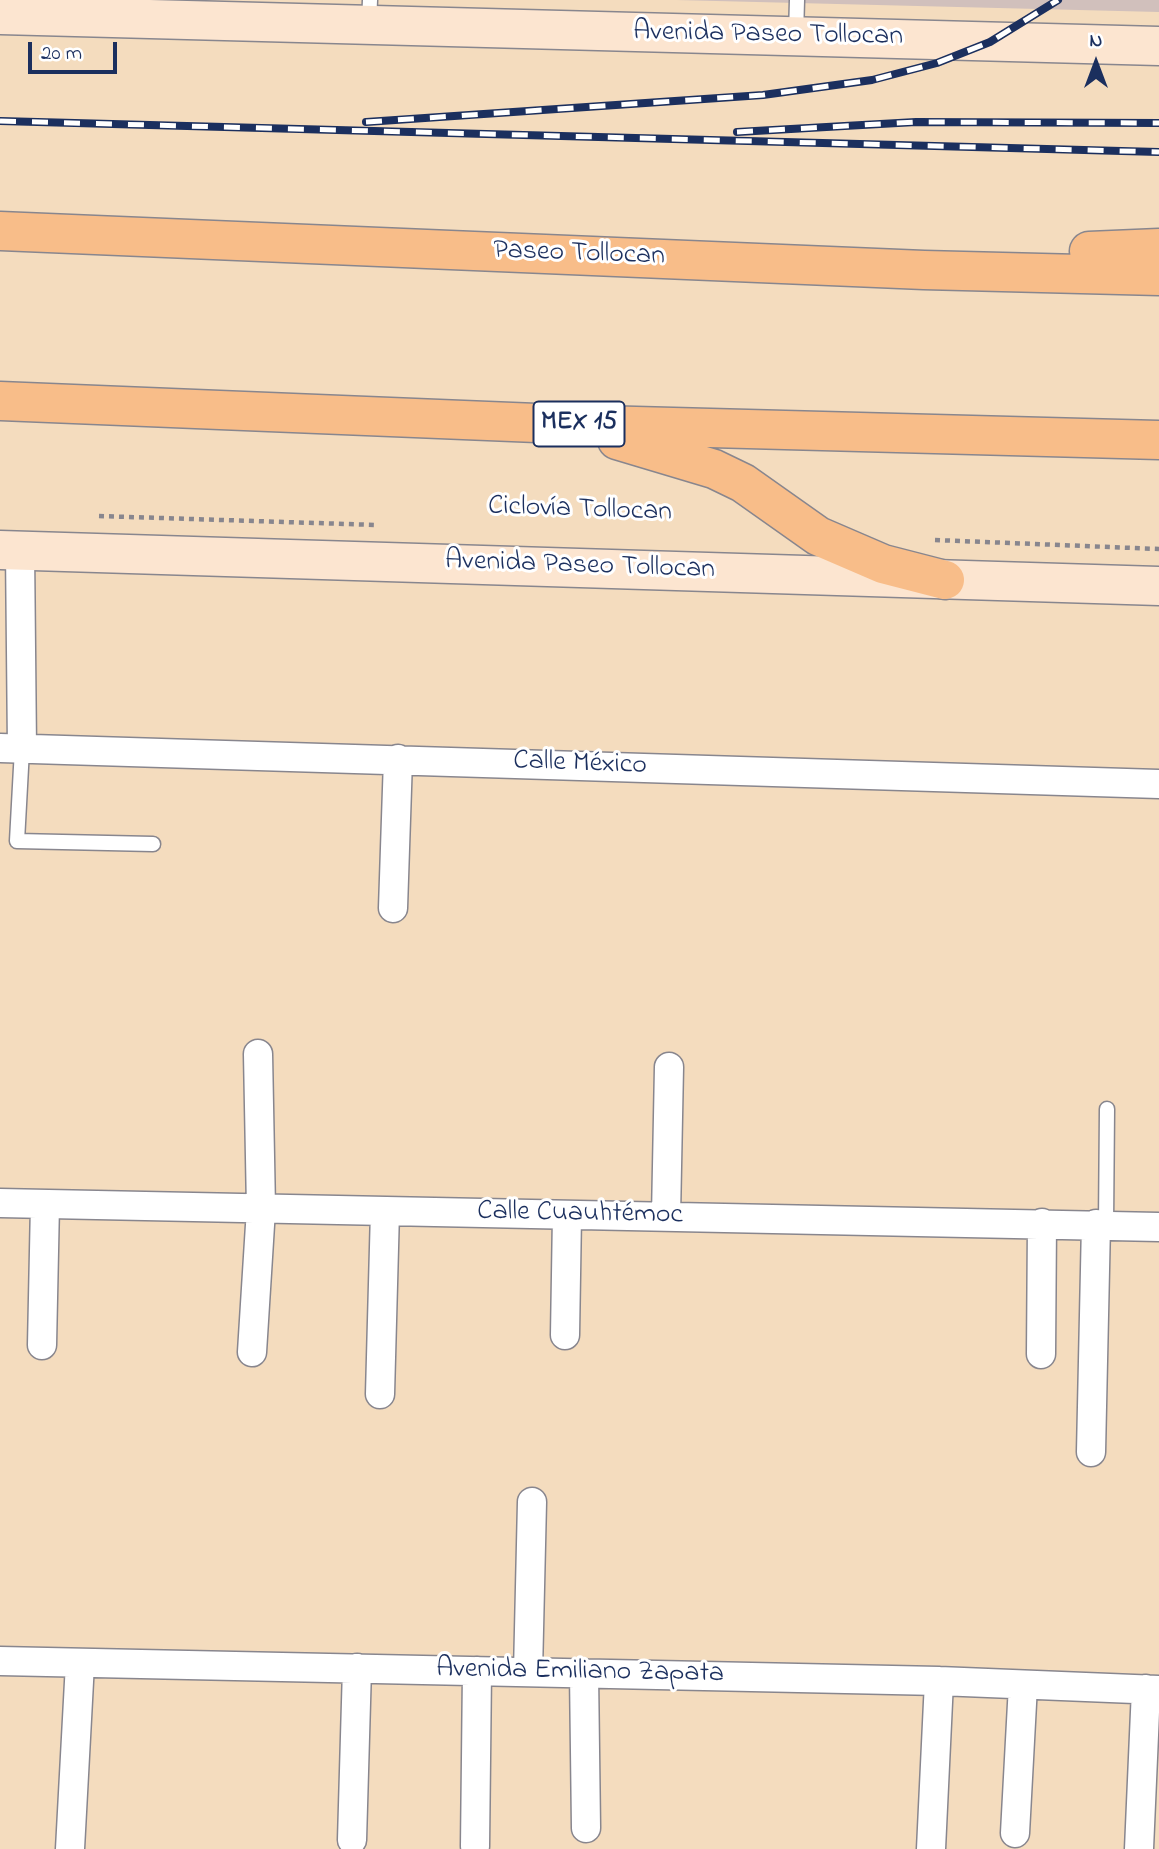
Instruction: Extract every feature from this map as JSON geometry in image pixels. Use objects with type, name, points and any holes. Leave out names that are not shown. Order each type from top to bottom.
[{"type":"highway","name":"Paseo Tollocan","points":[[0,231],[924,270],[1159,276]]},
{"type":"highway","points":[[924,270],[1096,250],[1159,248]]},
{"type":"highway","name":"MEX 15","points":[[0,401],[561,424],[1159,440]]},
{"type":"highway","points":[[561,424],[714,469],[743,483],[818,536],[883,564],[946,580]]},
{"type":"main road","name":"Avenida Paseo Tollocan","points":[[0,15],[369,13],[796,18],[1159,46]]},
{"type":"main road","name":"Avenida Paseo Tollocan","points":[[10,550],[1159,586]]},
{"type":"street","points":[[10,550],[11,748]]},
{"type":"street","name":"Calle México","points":[[11,748],[1159,784]]},
{"type":"street","points":[[393,908],[398,760]]},
{"type":"street","points":[[252,1352],[261,1209],[258,1054]]},
{"type":"street","points":[[666,1216],[669,1067]]},
{"type":"street","name":"Calle Cuauhtémoc","points":[[0,1203],[1159,1227]]},
{"type":"street","points":[[42,1345],[45,1204]]},
{"type":"street","points":[[380,1394],[385,1210]]},
{"type":"street","points":[[565,1335],[567,1215]]},
{"type":"street","points":[[1041,1354],[1042,1223]]},
{"type":"street","points":[[1091,1452],[1101,1224]]},
{"type":"street","points":[[528,1672],[532,1502]]},
{"type":"street","name":"Avenida Emiliano Zapata","points":[[0,1661],[939,1681],[1152,1690]]},
{"type":"street","points":[[70,1849],[80,1662]]},
{"type":"street","points":[[352,1840],[357,1668]]},
{"type":"street","points":[[475,1846],[477,1671]]},
{"type":"street","points":[[584,1673],[586,1828]]},
{"type":"street","points":[[932,1849],[939,1681]]},
{"type":"street","points":[[1015,1833],[1023,1685]]},
{"type":"street","points":[[1139,1849],[1152,1690]]},
{"type":"lane","points":[[11,748],[17,841],[153,844]]},
{"type":"lane","points":[[1101,1224],[1107,1109]]},
{"type":"path","points":[[96,516],[384,525]]},
{"type":"path","points":[[927,540],[1159,549]]},
{"type":"shaded area","points":[[676,0],[1159,0],[1159,12]]},
{"type":"railway","points":[[366,122],[763,95],[872,80],[937,63],[990,42],[1058,0]]},
{"type":"railway","points":[[0,121],[1159,152]]},
{"type":"railway","points":[[737,132],[916,122],[1159,123]]}]
